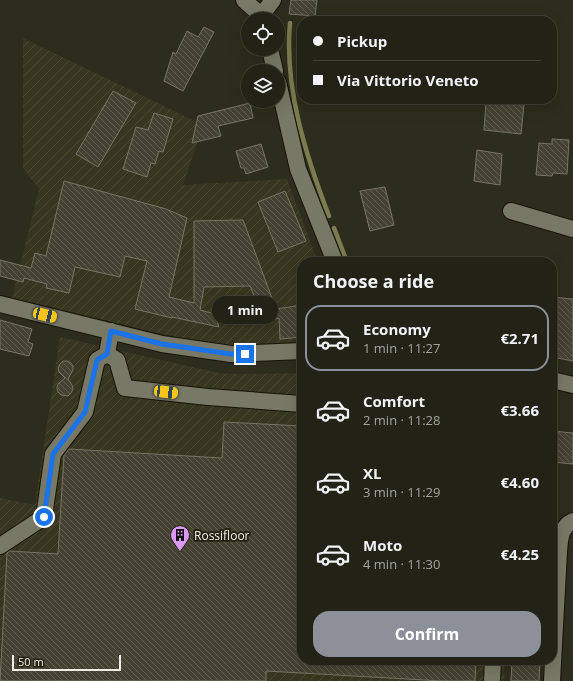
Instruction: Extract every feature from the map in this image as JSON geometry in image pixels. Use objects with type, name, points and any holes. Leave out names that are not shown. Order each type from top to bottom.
[{"type":"street","points":[[244,0],[256,12]]},
{"type":"street","points":[[265,12],[273,0]]},
{"type":"street","points":[[284,108],[298,168],[333,257]]},
{"type":"street","points":[[511,211],[573,229]]},
{"type":"street","points":[[0,304],[162,344],[231,354],[297,351]]},
{"type":"street","points":[[0,546],[44,517],[53,454],[85,412],[97,360],[107,354],[111,331]]},
{"type":"street","points":[[107,354],[117,360],[125,388],[208,397],[297,404]]},
{"type":"street","points":[[557,381],[573,385]]},
{"type":"street","points":[[557,635],[566,552],[562,531],[570,522],[573,521]]},
{"type":"street","points":[[492,681],[493,665]]},
{"type":"street","points":[[552,681],[554,665]]},
{"type":"shaded area","points":[[23,38],[203,125],[183,185],[287,179],[316,257],[297,257],[297,347],[218,347],[12,298],[39,189],[23,168]]},
{"type":"shaded area","name":"Rossifloor","points":[[60,337],[214,372],[230,374],[297,373],[297,665],[505,665],[504,681],[0,681],[0,498],[35,505]]},
{"type":"building","points":[[291,0],[317,0],[315,16],[289,14]]},
{"type":"building","points":[[204,27],[214,32],[183,91],[164,81],[173,52],[176,54],[187,31],[198,37]]},
{"type":"building","points":[[113,91],[136,103],[98,167],[76,154]]},
{"type":"building","points":[[486,104],[524,104],[521,134],[484,130]]},
{"type":"building","points":[[241,105],[241,108],[251,108],[253,118],[218,126],[221,136],[192,143],[198,116]]},
{"type":"building","points":[[154,113],[173,119],[163,152],[159,151],[155,164],[151,163],[147,177],[123,169],[136,127],[148,130]]},
{"type":"building","points":[[552,139],[569,140],[567,174],[553,173],[552,176],[536,175],[539,143],[552,144]]},
{"type":"building","points":[[261,144],[268,167],[246,174],[244,168],[241,168],[236,151]]},
{"type":"building","points":[[477,150],[502,154],[500,185],[474,181]]},
{"type":"building","points":[[64,181],[166,209],[187,218],[169,297],[194,303],[194,221],[243,220],[276,309],[297,306],[297,337],[280,339],[279,318],[265,322],[250,286],[204,287],[200,310],[215,314],[219,327],[135,309],[147,261],[125,256],[120,277],[75,267],[69,293],[46,288],[47,284],[24,278],[23,282],[0,276],[0,260],[31,268],[35,253],[46,256]]},
{"type":"building","points":[[385,187],[394,225],[370,231],[360,191]]},
{"type":"building","points":[[285,191],[306,241],[278,252],[258,202]]},
{"type":"building","points":[[557,297],[573,299],[573,361],[557,358]]},
{"type":"building","points":[[0,320],[32,329],[28,342],[33,344],[29,356],[0,349]]},
{"type":"building","points":[[63,361],[71,363],[73,366],[73,370],[68,379],[73,389],[68,396],[61,395],[57,388],[58,384],[65,378],[59,372],[58,368]]},
{"type":"building","name":"Rossifloor","points":[[224,422],[297,426],[297,665],[476,665],[475,681],[442,681],[266,671],[266,681],[0,681],[7,553],[10,551],[58,554],[64,455],[69,449],[222,458]]},
{"type":"building","points":[[557,431],[573,433],[573,464],[557,462]]},
{"type":"building","points":[[512,665],[540,665],[539,681],[511,681]]},
{"type":"waterway","points":[[290,23],[290,72],[294,97],[312,170],[329,216]]},
{"type":"waterway","points":[[334,228],[345,257]]},
{"type":"place","name":"Rossifloor","points":[[180,552]]},
{"type":"route","points":[[44,517],[53,454],[85,412],[97,360],[107,354],[111,331],[162,344],[231,354],[245,354]]}]
